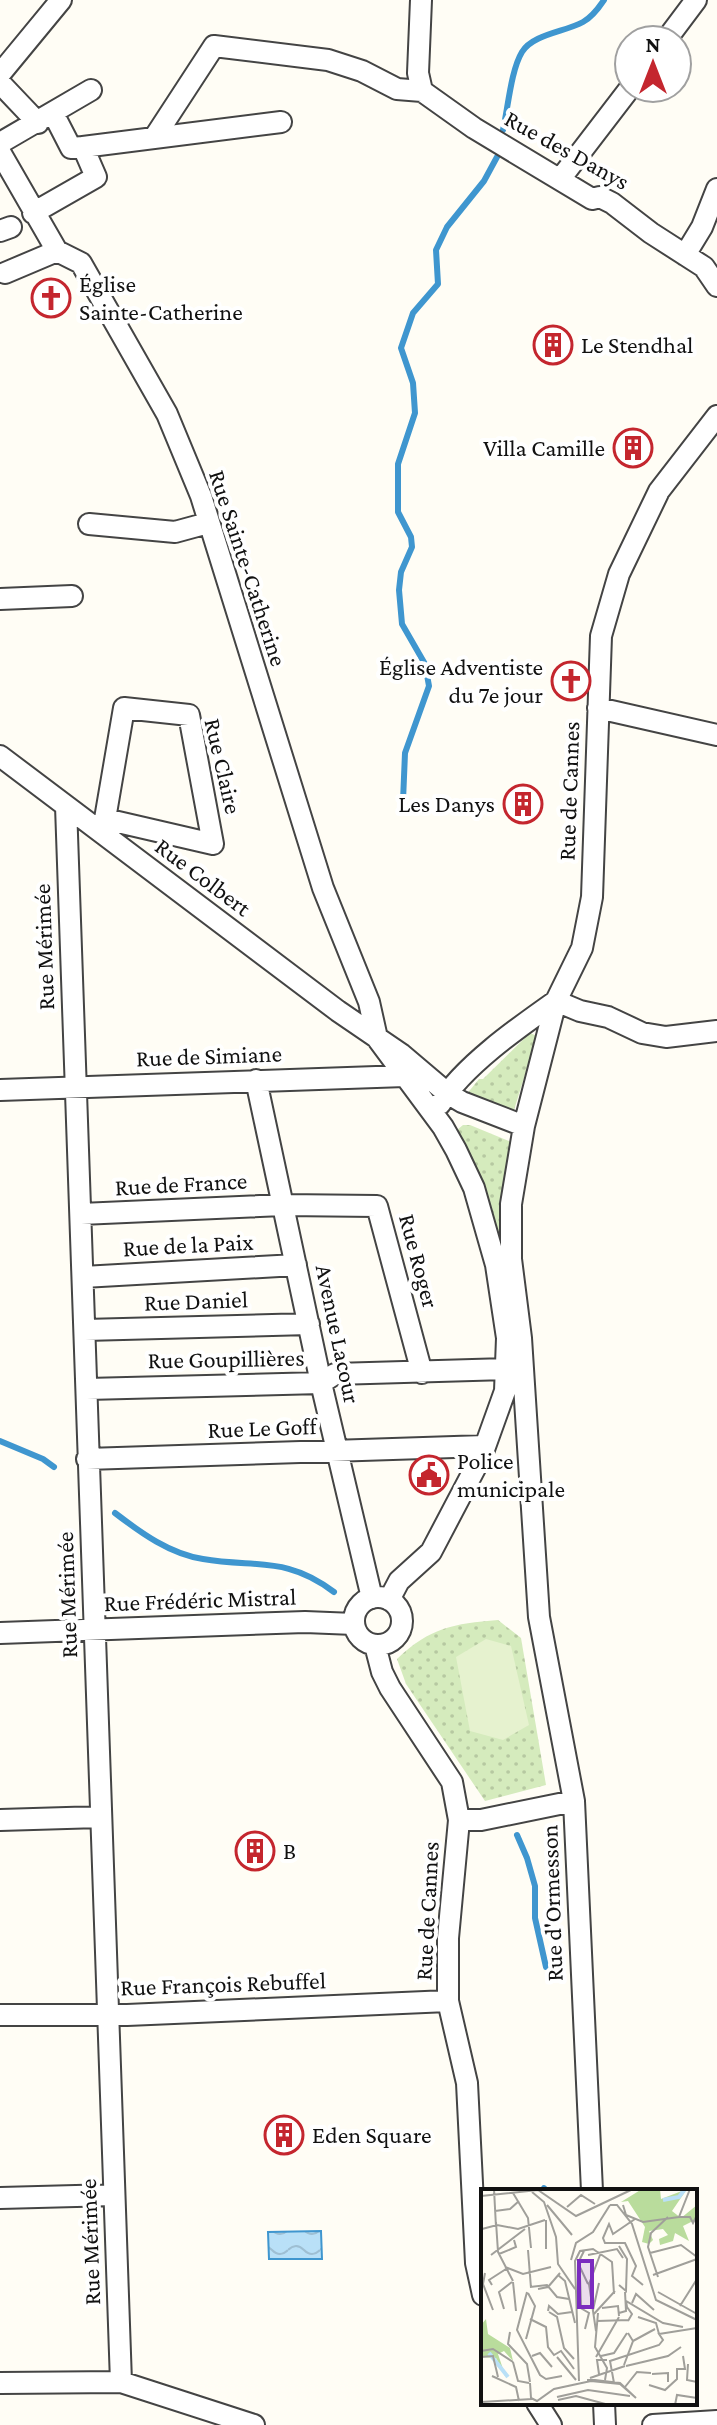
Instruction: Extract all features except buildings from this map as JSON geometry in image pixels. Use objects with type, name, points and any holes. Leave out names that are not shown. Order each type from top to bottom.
[{"type":"street","points":[[0,74],[61,0]]},
{"type":"street","points":[[154,138],[214,46],[328,60],[362,71],[397,89],[422,91],[418,73],[421,0]]},
{"type":"street","points":[[678,24],[696,0]]},
{"type":"street","points":[[0,83],[45,118],[71,148],[281,122]]},
{"type":"street","points":[[0,143],[91,90]]},
{"type":"street","name":"Rue des Danys","points":[[422,91],[474,128],[592,199],[600,197],[612,203],[704,267],[717,286]]},
{"type":"street","points":[[561,178],[618,104]]},
{"type":"street","points":[[22,221],[96,177],[83,147]]},
{"type":"street","name":"Rue Sainte-Catherine","points":[[0,152],[17,179],[22,221],[57,251],[81,263],[167,414],[201,496],[323,888],[369,1002],[377,1038]]},
{"type":"street","points":[[685,255],[702,227],[717,189]]},
{"type":"street","points":[[5,273],[57,251]]},
{"type":"street","name":"Rue de Cannes","points":[[539,1617],[521,1338],[510,1238],[514,1180],[524,1126],[556,1001],[582,948],[592,897],[601,636],[619,574],[659,491],[709,441],[717,416]]},
{"type":"street","points":[[89,524],[175,532],[208,523]]},
{"type":"street","points":[[0,599],[72,596]]},
{"type":"street","name":"Rue Claire","points":[[124,708],[189,715],[213,844],[101,824],[124,708]]},
{"type":"street","points":[[598,708],[717,735]]},
{"type":"street","name":"Rue Colbert","points":[[0,756],[66,806],[101,824],[377,1038],[411,1072],[462,1102],[524,1126]]},
{"type":"street","name":"Rue Mérimée","points":[[66,806],[121,2382]]},
{"type":"street","points":[[556,1001],[580,1011],[608,1017],[642,1033],[666,1037],[717,1031]]},
{"type":"street","name":"Rue de Cannes","points":[[433,1114],[458,1080],[556,1001]]},
{"type":"street","name":"Rue Colbert","points":[[411,1072],[433,1114]]},
{"type":"street","name":"Rue de Simiane","points":[[0,1090],[411,1072]]},
{"type":"street","name":"Avenue Lacour","points":[[256,1080],[321,1383],[380,1599]]},
{"type":"street","points":[[380,1599],[399,1609],[401,1629],[388,1643],[375,1645],[361,1638],[354,1624],[360,1605],[380,1599],[431,1552],[485,1446],[505,1391],[507,1338],[500,1284],[487,1228],[466,1169],[433,1114]]},
{"type":"street","name":"Rue de France","points":[[81,1214],[283,1205]]},
{"type":"street","name":"Rue Roger","points":[[283,1205],[377,1206],[422,1373]]},
{"type":"street","name":"Rue de la Paix","points":[[83,1277],[296,1265]]},
{"type":"street","name":"Rue Daniel","points":[[85,1330],[309,1324]]},
{"type":"street","name":"Rue Goupillières","points":[[87,1389],[321,1383],[335,1374],[507,1369]]},
{"type":"street","points":[[494,1423],[514,1420],[526,1427]]},
{"type":"street","name":"Rue Le Goff","points":[[87,1459],[485,1446]]},
{"type":"street","name":"Rue d'Ormesson","points":[[539,1617],[574,1801],[592,2189]]},
{"type":"street","name":"Rue Frédéric Mistral","points":[[0,1633],[305,1622],[354,1624]]},
{"type":"street","name":"Rue de Cannes","points":[[375,1645],[379,1666],[390,1688],[452,1782],[459,1820],[448,1938],[448,2001],[467,2083],[476,2263],[481,2286]]},
{"type":"street","points":[[459,1820],[481,1820],[574,1801]]},
{"type":"street","points":[[0,1820],[100,1817]]},
{"type":"street","name":"Rue François Rebuffel","points":[[0,2015],[228,2012],[448,2001]]},
{"type":"street","points":[[0,2198],[114,2195]]},
{"type":"street","points":[[0,2383],[121,2382],[191,2415],[254,2425]]},
{"type":"street","points":[[538,2405],[551,2425]]},
{"type":"street","points":[[604,2405],[605,2425]]},
{"type":"street","points":[[653,2425],[717,2421]]},
{"type":"green space","points":[[530,1033],[537,1036],[514,1110],[466,1095],[479,1079],[483,1079]]},
{"type":"green space","points":[[463,1125],[511,1142],[500,1204],[500,1240],[496,1241],[456,1135]]},
{"type":"green space","points":[[498,1620],[521,1638],[546,1785],[485,1801],[406,1684],[397,1659],[421,1640],[443,1629]]},
{"type":"green space","points":[[486,1639],[511,1646],[529,1725],[503,1740],[470,1731],[456,1657]]},
{"type":"water","points":[[321,2231],[322,2259],[269,2259],[268,2232]]},
{"type":"waterway","points":[[503,130],[512,79],[522,52],[541,37],[586,20],[604,0]]},
{"type":"waterway","points":[[403,801],[405,753],[429,686],[425,664],[402,624],[399,590],[401,572],[412,547],[411,537],[398,512],[398,464],[415,413],[413,383],[401,348],[413,313],[438,284],[436,250],[447,227],[484,181],[497,157]]},
{"type":"waterway","points":[[0,1441],[43,1459],[54,1467]]},
{"type":"waterway","points":[[115,1513],[179,1553],[222,1562],[286,1568],[334,1592]]},
{"type":"waterway","points":[[517,1835],[535,1886],[535,1918],[546,1967]]},
{"type":"place","name":"Église Sainte-Catherine","points":[[51,298]]},
{"type":"place","name":"Le Stendhal","points":[[553,345]]},
{"type":"place","name":"Villa Camille","points":[[633,448]]},
{"type":"place","name":"Église Adventiste du 7e jour","points":[[571,681]]},
{"type":"place","name":"Les Danys","points":[[523,804]]},
{"type":"place","name":"Police municipale","points":[[429,1475]]},
{"type":"place","name":"B","points":[[255,1851]]},
{"type":"place","name":"Eden Square","points":[[284,2135]]}]
